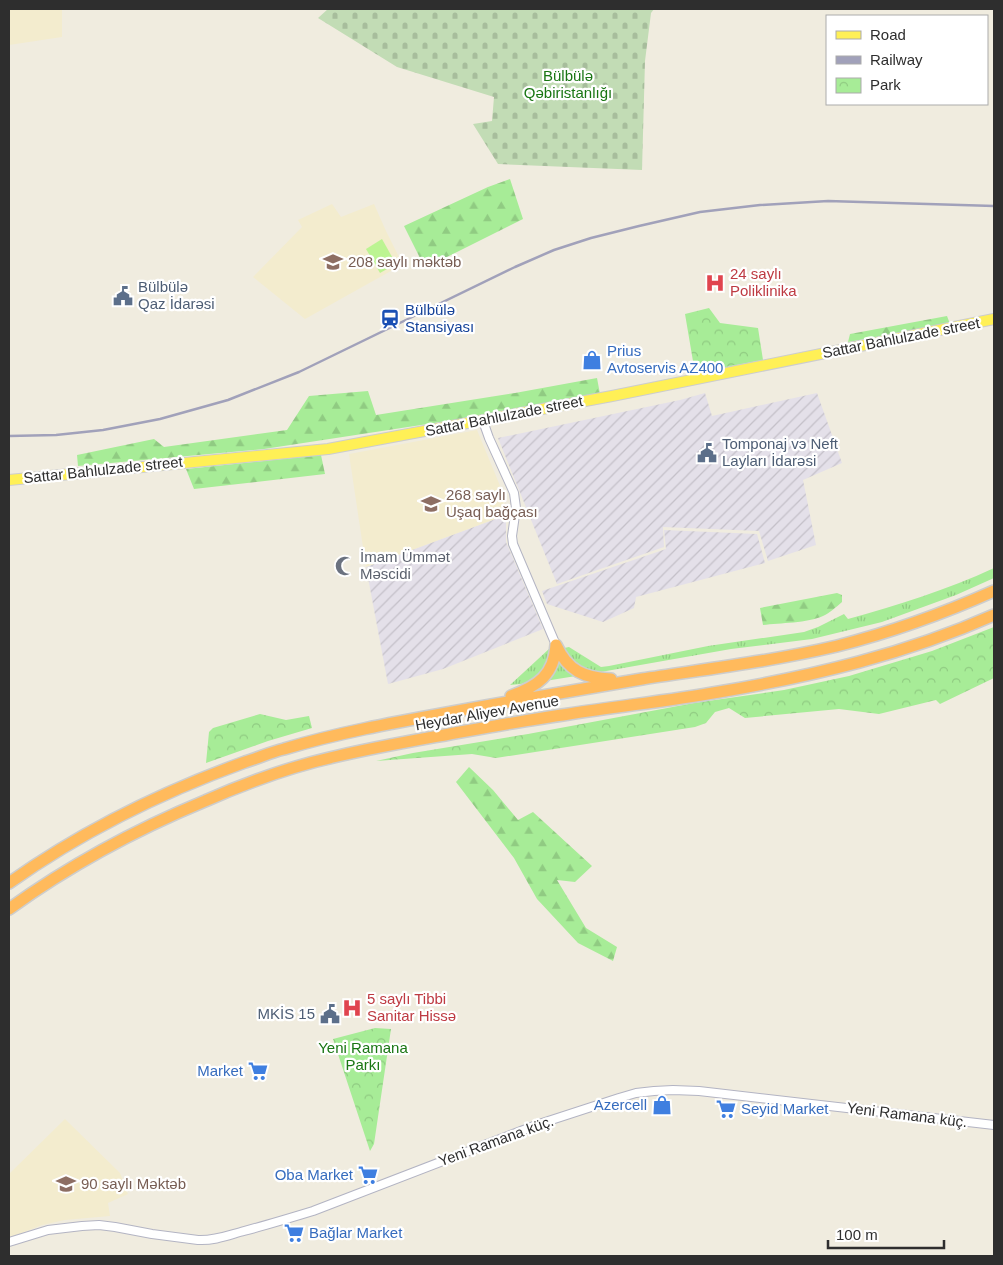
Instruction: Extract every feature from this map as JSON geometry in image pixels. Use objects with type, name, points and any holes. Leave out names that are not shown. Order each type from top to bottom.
[{"type":"highway","name":"Heydar Aliyev Avenue","points":[[9,883],[42,861],[123,815],[170,792],[282,749],[400,721],[768,660],[836,646],[933,617],[994,591]]},
{"type":"highway","name":"Heydar Aliyev Avenue","points":[[9,909],[84,860],[133,833],[177,812],[290,768],[403,742],[567,714],[716,692],[835,669],[890,654],[940,637],[994,615]]},
{"type":"highway","points":[[556,645],[569,666],[587,676],[618,680],[670,675]]},
{"type":"highway","points":[[477,707],[513,696],[539,682],[551,668],[556,645]]},
{"type":"main road","name":"Sattar Bahlulzade street","points":[[9,480],[328,448],[686,381],[994,319]]},
{"type":"street","points":[[483,420],[489,438],[514,493],[516,508],[512,536],[513,544],[556,645]]},
{"type":"street","name":"Yeni Ramana küç.","points":[[9,1242],[48,1230],[90,1226],[115,1227],[204,1241],[224,1237],[304,1214],[539,1124],[636,1093],[673,1090],[699,1091],[994,1125]]},
{"type":"shaded area","points":[[9,9],[62,9],[62,37],[9,45]]},
{"type":"shaded area","name":"208 saylı məktəb","points":[[332,204],[341,217],[374,204],[399,257],[398,267],[305,319],[253,277],[302,227],[298,220]]},
{"type":"shaded area","name":"Tomponaj vэ Neft Layları İdarəsi","points":[[705,393],[712,416],[817,393],[842,463],[803,480],[816,545],[768,561],[759,531],[663,527],[664,547],[557,584],[498,438],[680,400]]},
{"type":"shaded area","name":"268 saylı Uşaq bağçası","points":[[477,430],[503,493],[506,515],[366,567],[349,454]]},
{"type":"shaded area","points":[[506,515],[506,542],[543,629],[443,669],[388,684],[366,567]]},
{"type":"shaded area","points":[[664,530],[757,534],[765,563],[636,597],[634,608],[603,622],[547,604],[542,591],[666,549]]},
{"type":"shaded area","name":"90 saylı Məktəb","points":[[65,1119],[120,1173],[128,1194],[108,1203],[110,1216],[65,1220],[42,1225],[9,1238],[9,1174]]},
{"type":"green space","name":"Bülbülə Qəbiristanlığı","points":[[328,9],[654,9],[651,13],[645,61],[642,170],[498,164],[473,124],[492,121],[494,97],[397,67],[318,18]]},
{"type":"green space","points":[[510,179],[523,219],[425,268],[404,226],[488,187]]},
{"type":"green space","points":[[382,239],[396,264],[380,273],[366,249]]},
{"type":"green space","points":[[709,308],[720,323],[758,328],[763,360],[695,373],[685,314]]},
{"type":"green space","points":[[947,316],[950,324],[848,342],[850,334]]},
{"type":"green space","points":[[597,378],[600,394],[467,418],[264,449],[78,466],[77,455],[154,439],[164,447],[287,430],[309,396],[368,391],[376,415]]},
{"type":"green space","points":[[321,455],[325,474],[194,489],[186,469]]},
{"type":"green space","points":[[994,568],[994,578],[956,595],[882,622],[812,639],[731,649],[595,673],[588,672],[569,659],[564,648],[569,647],[601,667],[708,646],[804,632],[844,614],[848,619],[885,608],[940,590]]},
{"type":"green space","points":[[837,593],[842,595],[842,602],[831,612],[823,616],[802,621],[763,625],[760,608]]},
{"type":"green space","points":[[994,627],[994,678],[940,704],[936,700],[879,714],[839,709],[745,718],[729,708],[715,712],[706,723],[695,727],[496,758],[472,754],[376,761],[694,703],[784,690],[849,676],[932,651]]},
{"type":"green space","points":[[550,648],[547,667],[531,681],[510,685]]},
{"type":"green space","points":[[558,655],[576,676],[545,681]]},
{"type":"green space","points":[[260,714],[286,720],[309,716],[312,728],[206,763],[209,732],[213,728]]},
{"type":"green space","points":[[469,767],[493,790],[518,820],[533,812],[592,866],[575,882],[557,880],[586,928],[617,947],[613,961],[578,943],[537,899],[514,858],[456,782]]},
{"type":"green space","name":"Yeni Ramana Parkı","points":[[375,1028],[391,1029],[374,1144],[370,1151],[333,1039]]},
{"type":"railway","points":[[9,436],[56,435],[103,430],[160,419],[228,400],[299,372],[554,250],[639,226],[700,212],[760,205],[828,201],[994,206]]},
{"type":"place","name":"208 saylı məktəb","points":[[333,262]]},
{"type":"place","name":"24 saylı Poliklinika","points":[[715,283]]},
{"type":"place","name":"Bülbülə Qaz İdarəsi","points":[[123,296]]},
{"type":"place","name":"Bülbülə Stansiyası","points":[[390,319]]},
{"type":"place","name":"Prius Avtoservis AZ400","points":[[592,360]]},
{"type":"place","name":"Tomponaj vэ Neft Layları İdarəsi","points":[[707,453]]},
{"type":"place","name":"268 saylı Uşaq bağçası","points":[[431,504]]},
{"type":"place","name":"İmam Ümmət Məscidi","points":[[345,566]]},
{"type":"place","name":"5 saylı Tibbi Sanitar Hissə","points":[[352,1008]]},
{"type":"place","name":"MKİS 15","points":[[330,1014]]},
{"type":"place","name":"Market","points":[[258,1071]]},
{"type":"place","name":"Azercell","points":[[662,1105]]},
{"type":"place","name":"Seyid Market","points":[[726,1109]]},
{"type":"place","name":"Oba Market","points":[[368,1175]]},
{"type":"place","name":"90 saylı Məktəb","points":[[66,1184]]},
{"type":"place","name":"Bağlar Market","points":[[294,1233]]}]
